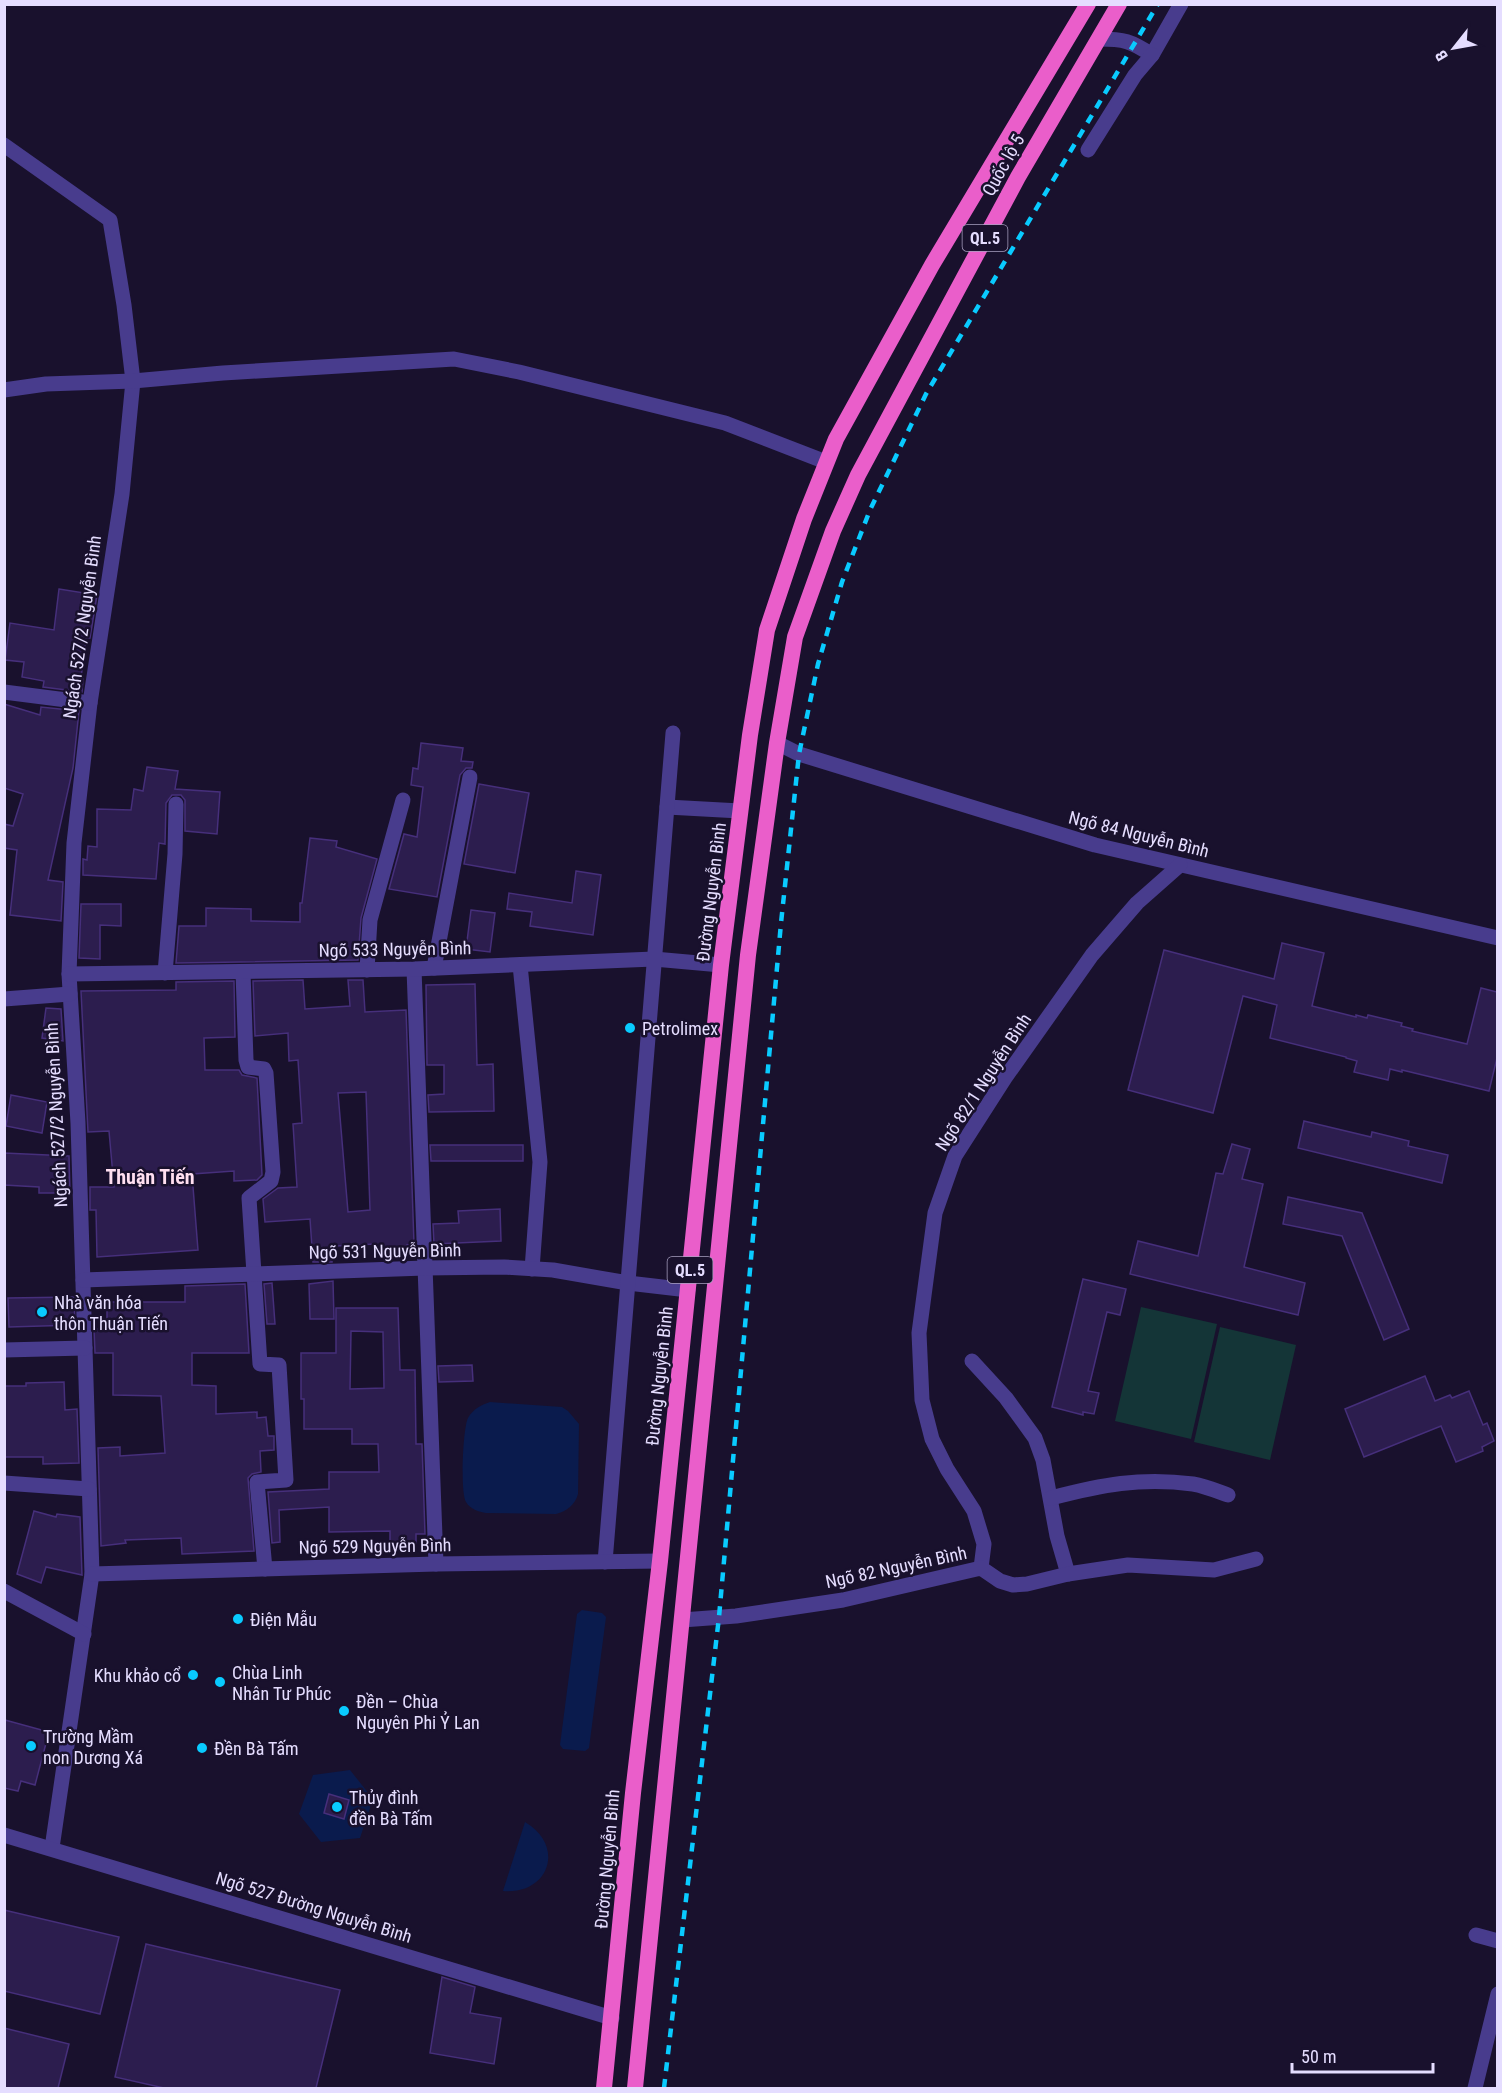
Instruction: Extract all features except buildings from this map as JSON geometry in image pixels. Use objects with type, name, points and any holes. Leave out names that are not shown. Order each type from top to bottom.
[{"type":"highway","name":"Quốc lộ 5","points":[[826,462],[932,264],[1088,4]]},
{"type":"highway","name":"Quốc lộ 5","points":[[777,742],[795,637],[832,531],[858,475],[1018,177],[1119,4]]},
{"type":"highway","name":"Đường Nguyễn Bình","points":[[604,2088],[721,965],[750,735],[767,630],[804,519],[826,462]]},
{"type":"highway","name":"QL.5","points":[[635,2088],[747,955],[777,742]]},
{"type":"street","points":[[1088,150],[1135,75],[1152,55],[1181,4]]},
{"type":"street","points":[[1099,39],[1120,39],[1152,55]]},
{"type":"street","name":"Ngách 527/2 Nguyễn Bình","points":[[4,145],[110,220],[124,305],[133,381],[122,494],[90,703],[74,843],[69,974],[78,1123],[92,1574],[52,1848]]},
{"type":"street","points":[[4,390],[46,384],[133,381],[258,370],[453,359],[519,372],[725,423],[826,462]]},
{"type":"street","points":[[4,692],[90,703]]},
{"type":"street","points":[[605,1562],[673,733]]},
{"type":"street","name":"Ngõ 84 Nguyễn Bình","points":[[777,742],[799,754],[1083,842],[1497,938]]},
{"type":"street","points":[[434,968],[470,777]]},
{"type":"street","points":[[367,970],[370,920],[403,800]]},
{"type":"street","points":[[165,973],[176,804]]},
{"type":"street","points":[[667,807],[740,811]]},
{"type":"street","name":"Ngõ 82/1 Nguyễn Bình","points":[[981,1568],[984,1544],[974,1511],[947,1469],[932,1439],[922,1400],[919,1332],[935,1213],[955,1156],[1011,1069],[1092,955],[1137,903],[1180,865]]},
{"type":"street","name":"Ngõ 533 Nguyễn Bình","points":[[69,974],[414,969],[654,959],[721,965]]},
{"type":"street","points":[[520,965],[540,1162],[532,1269]]},
{"type":"street","points":[[414,969],[435,1564]]},
{"type":"street","points":[[243,972],[246,1060],[248,1067],[264,1069],[266,1073],[273,1172],[271,1181],[249,1198],[260,1364],[279,1365],[286,1480],[257,1482],[265,1569]]},
{"type":"street","points":[[4,999],[70,994]]},
{"type":"street","name":"Ngõ 531 Nguyễn Bình","points":[[83,1280],[425,1268],[532,1269],[586,1274],[628,1283],[688,1290]]},
{"type":"street","points":[[4,1350],[85,1348]]},
{"type":"street","points":[[972,1361],[1006,1398],[1035,1438],[1043,1460],[1057,1536],[1068,1574]]},
{"type":"street","points":[[1051,1498],[1099,1486],[1144,1480],[1195,1484],[1228,1495]]},
{"type":"street","points":[[4,1483],[89,1490]]},
{"type":"street","name":"Ngõ 82 Nguyễn Bình","points":[[682,1620],[736,1616],[843,1600],[981,1568],[1000,1581],[1013,1585],[1128,1565],[1214,1570],[1256,1559]]},
{"type":"street","name":"Ngõ 529 Nguyễn Bình","points":[[92,1574],[435,1564],[660,1561]]},
{"type":"street","points":[[4,1592],[84,1634]]},
{"type":"street","name":"Ngõ 527 Đường Nguyễn Bình","points":[[4,1835],[612,2018]]},
{"type":"street","points":[[1476,1935],[1497,1941]]},
{"type":"street","points":[[1475,2088],[1497,1994]]},
{"type":"green space","points":[[1141,1307],[1217,1324],[1191,1439],[1115,1421]]},
{"type":"green space","points":[[1220,1327],[1296,1345],[1270,1460],[1194,1442]]},
{"type":"water","points":[[490,1402],[562,1407],[579,1424],[578,1494],[573,1504],[567,1509],[556,1514],[486,1513],[475,1510],[466,1502],[463,1474],[466,1424],[475,1410]]},
{"type":"water","points":[[582,1610],[602,1613],[606,1617],[589,1748],[585,1751],[563,1749],[560,1745],[577,1614]]},
{"type":"water","points":[[350,1770],[373,1799],[360,1838],[321,1842],[299,1814],[313,1775]],"holes":[[[329,1795],[349,1800],[344,1819],[324,1813]]]},
{"type":"water","points":[[525,1822],[538,1832],[545,1843],[548,1855],[547,1867],[532,1885],[519,1890],[503,1891]]},
{"type":"railway","points":[[664,2088],[719,1617],[781,923],[799,754],[818,664],[842,582],[870,510],[926,394],[1158,4]]},
{"type":"place","name":"Petrolimex","points":[[630,1028]]},
{"type":"place","name":"Nhà văn hóa thôn Thuận Tiến","points":[[42,1312]]},
{"type":"place","name":"Điện Mẫu","points":[[238,1619]]},
{"type":"place","name":"Khu khảo cổ","points":[[193,1675]]},
{"type":"place","name":"Chùa Linh Nhân Tư Phúc","points":[[220,1682]]},
{"type":"place","name":"Đền – Chùa Nguyên Phi Ỷ Lan","points":[[344,1711]]},
{"type":"place","name":"Trường Mầm non Dương Xá","points":[[31,1746]]},
{"type":"place","name":"Đền Bà Tấm","points":[[202,1748]]},
{"type":"place","name":"Thủy đình đền Bà Tấm","points":[[337,1807]]},
{"type":"district","name":"Thuận Tiến","points":[[150,1177]]}]
